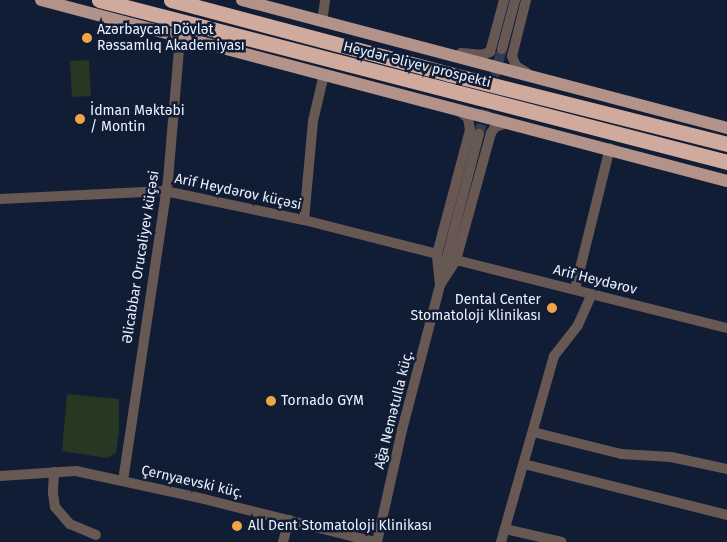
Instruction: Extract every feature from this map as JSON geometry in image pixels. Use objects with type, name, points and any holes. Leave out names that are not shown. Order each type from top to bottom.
[{"type":"highway","name":"Heydər Əliyev prospekti","points":[[99,0],[727,162]]},
{"type":"highway","name":"Heydər Əliyev prospekti","points":[[171,0],[449,74],[727,144]]},
{"type":"main road","points":[[41,0],[610,148],[727,181]]},
{"type":"main road","points":[[242,0],[727,128]]},
{"type":"street","points":[[322,22],[325,0]]},
{"type":"street","points":[[440,52],[482,55],[490,52],[504,0]]},
{"type":"street","points":[[502,49],[514,0]]},
{"type":"street","points":[[526,0],[512,58],[520,69],[540,80]]},
{"type":"street","name":"Əlicabbar Orucəliyev küçəsi","points":[[123,481],[166,190],[180,36]]},
{"type":"street","points":[[304,220],[314,117],[324,74]]},
{"type":"street","points":[[437,254],[470,130],[468,118],[455,108]]},
{"type":"street","name":"Ağa Nemətulla küç.","points":[[376,542],[402,430],[440,285],[456,260],[490,133],[500,124],[511,122]]},
{"type":"street","points":[[440,285],[479,134]]},
{"type":"street","points":[[574,290],[610,148]]},
{"type":"street","name":"Arif Heydərov küçəsi","points":[[0,199],[166,190],[304,220],[437,254]]},
{"type":"street","name":"Ağa Nemətulla küç.","points":[[437,254],[440,285]]},
{"type":"street","name":"Arif Heydərov","points":[[456,260],[727,328]]},
{"type":"street","points":[[500,542],[534,432],[554,356],[578,325],[592,294]]},
{"type":"street","points":[[534,432],[621,454],[671,457],[727,469]]},
{"type":"street","points":[[524,464],[727,516]]},
{"type":"street","name":"Çernyaevski küç.","points":[[0,476],[76,471],[376,542]]},
{"type":"street","points":[[54,472],[53,493],[55,507],[70,524],[96,535]]},
{"type":"street","points":[[283,542],[289,520]]},
{"type":"street","points":[[505,529],[562,542]]},
{"type":"green space","points":[[89,60],[91,96],[72,97],[70,61]]},
{"type":"green space","points":[[67,394],[119,399],[119,433],[116,453],[107,458],[62,451]]},
{"type":"tunnel","points":[[479,134],[502,49]]},
{"type":"place","name":"Azərbaycan Dövlət Rəssamlıq Akademiyası","points":[[87,38]]},
{"type":"place","name":"İdman Məktəbi / Montin","points":[[80,119]]},
{"type":"place","name":"Dental Center Stomatoloji Klinikası","points":[[552,308]]},
{"type":"place","name":"Tornado GYM","points":[[271,401]]},
{"type":"place","name":"All Dent Stomatoloji Klinikası","points":[[237,526]]}]
